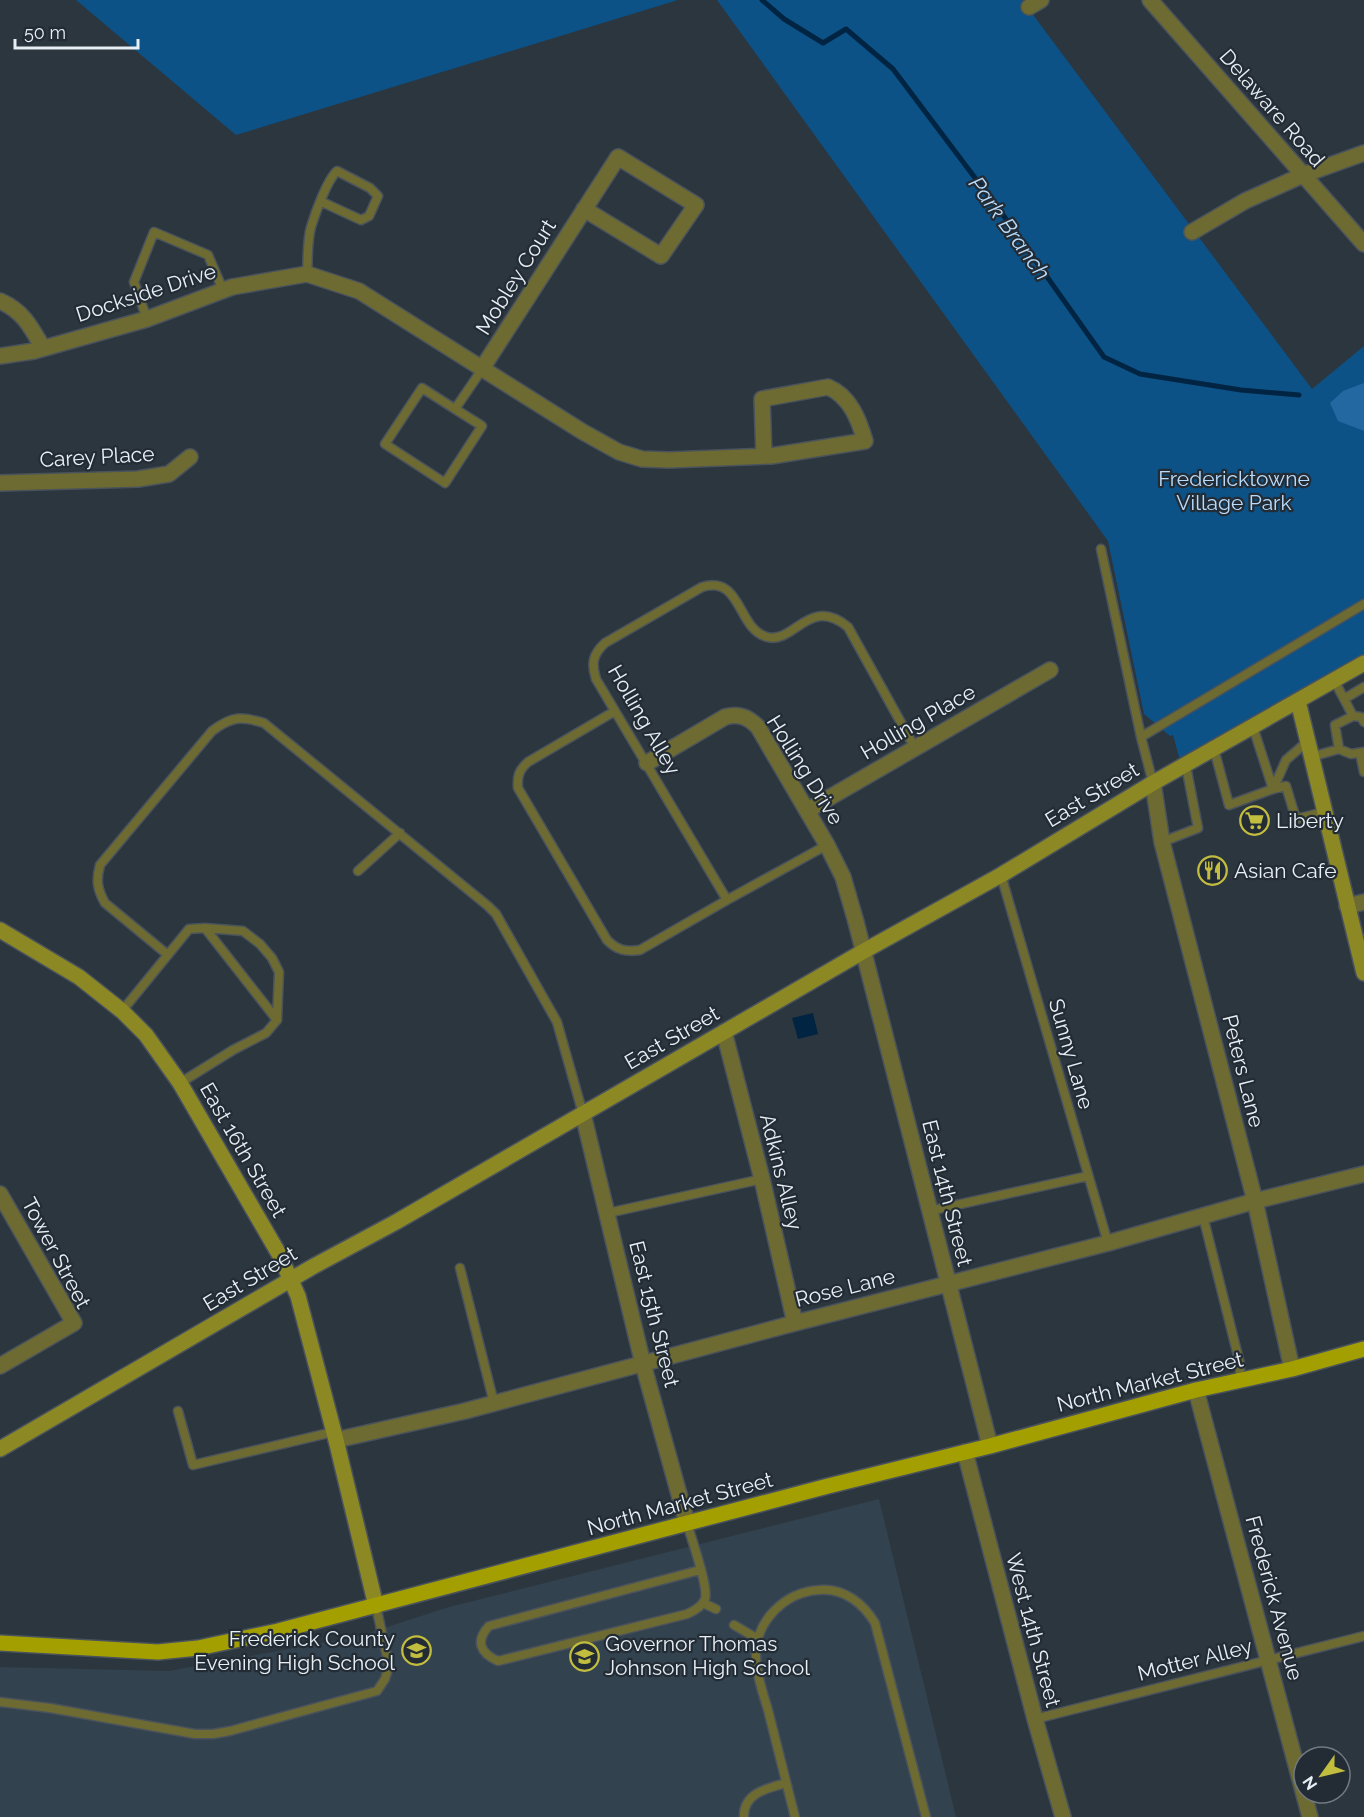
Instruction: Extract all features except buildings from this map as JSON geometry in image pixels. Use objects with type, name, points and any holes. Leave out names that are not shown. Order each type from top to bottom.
[{"type":"main road","name":"East Street","points":[[0,1449],[291,1279],[396,1222],[864,951],[1001,875],[1153,783],[1364,663]]},
{"type":"main road","points":[[1298,701],[1364,973]]},
{"type":"main road","name":"East 16th Street","points":[[0,930],[79,977],[122,1011],[146,1035],[180,1083],[291,1279],[298,1296],[376,1606]]},
{"type":"main road","name":"North Market Street","points":[[0,1643],[158,1652],[198,1648],[278,1631],[990,1446],[1196,1390],[1292,1369],[1364,1348]]},
{"type":"street","name":"Delaware Road","points":[[1149,0],[1364,244]]},
{"type":"street","points":[[1192,232],[1245,201],[1303,175],[1364,153]]},
{"type":"street","name":"Mobley Court","points":[[483,367],[584,208],[618,157],[696,205],[661,256],[584,208]]},
{"type":"street","name":"Dockside Drive","points":[[0,356],[43,348],[147,319],[223,290],[276,278],[307,274],[359,291],[583,432],[619,452],[642,459],[771,456],[865,441],[857,416],[838,391],[828,387],[762,399],[764,456]]},
{"type":"street","points":[[0,301],[20,312],[43,348]]},
{"type":"street","name":"Carey Place","points":[[0,483],[138,479],[169,474],[190,457]]},
{"type":"street","name":"Holling Place","points":[[808,810],[1050,670]]},
{"type":"street","name":"Holling Drive","points":[[647,763],[725,717],[742,716],[751,720],[758,727],[827,844],[843,877],[864,951]]},
{"type":"street","name":"Peters Lane","points":[[1153,783],[1162,842],[1255,1201],[1292,1369]]},
{"type":"street","points":[[1347,906],[1364,902]]},
{"type":"street","name":"East 14th Street","points":[[864,951],[990,1446]]},
{"type":"street","name":"Adkins Alley","points":[[724,1032],[762,1179],[795,1323]]},
{"type":"street","name":"East 15th Street","points":[[583,1114],[643,1364],[687,1523]]},
{"type":"street","name":"Rose Lane","points":[[334,1436],[494,1403],[1364,1174]]},
{"type":"street","name":"Tower Street","points":[[0,1194],[74,1323],[0,1366]]},
{"type":"street","name":"Frederick Avenue","points":[[1196,1390],[1310,1817]]},
{"type":"street","name":"West 14th Street","points":[[965,1452],[1063,1817]]},
{"type":"lane","points":[[307,274],[311,229],[332,176],[337,171],[370,188],[378,196],[369,216],[361,220],[322,202]]},
{"type":"lane","points":[[147,319],[134,282],[154,232],[208,255],[223,290]]},
{"type":"lane","points":[[455,409],[483,367]]},
{"type":"lane","points":[[422,388],[455,409],[482,426],[445,483],[385,444],[422,388]]},
{"type":"lane","points":[[1101,549],[1153,783]]},
{"type":"lane","name":"Holling Alley","points":[[727,900],[596,679],[592,668],[596,651],[605,643],[709,585],[719,586],[736,601],[751,625],[760,634],[769,638],[780,636],[815,616],[830,617],[848,627],[915,748]]},
{"type":"lane","points":[[1141,737],[1364,604]]},
{"type":"lane","points":[[1334,680],[1344,699],[1361,717],[1335,725],[1339,749]]},
{"type":"lane","points":[[1344,699],[1364,687]]},
{"type":"lane","points":[[615,711],[528,762],[517,777],[518,788],[607,940],[616,949],[640,950],[827,844]]},
{"type":"lane","points":[[168,955],[105,903],[98,891],[97,877],[100,865],[212,731],[236,718],[264,723],[496,914],[557,1022],[583,1114]]},
{"type":"lane","points":[[1253,727],[1273,789]]},
{"type":"lane","points":[[1273,789],[1286,760],[1308,741]]},
{"type":"lane","points":[[1214,749],[1229,805],[1286,786],[1296,819],[1324,812]]},
{"type":"lane","points":[[1311,757],[1339,749],[1351,754],[1362,753],[1364,772]]},
{"type":"lane","points":[[1162,842],[1198,828],[1186,766]]},
{"type":"lane","points":[[358,871],[400,833]]},
{"type":"lane","name":"Sunny Lane","points":[[1001,875],[1108,1243]]},
{"type":"lane","points":[[205,928],[277,1020]]},
{"type":"lane","points":[[122,1011],[189,929],[243,931],[260,944],[272,958],[279,972],[277,1020],[266,1034],[233,1050],[180,1083]]},
{"type":"lane","points":[[929,1211],[1088,1176]]},
{"type":"lane","points":[[608,1213],[762,1179]]},
{"type":"lane","points":[[1203,1216],[1240,1364],[1240,1380]]},
{"type":"lane","points":[[460,1268],[494,1403]]},
{"type":"lane","points":[[178,1411],[193,1465],[334,1436]]},
{"type":"lane","points":[[687,1523],[700,1570],[706,1592],[703,1603],[687,1614],[498,1661],[489,1657],[483,1650],[480,1640],[483,1632],[489,1626],[700,1570]]},
{"type":"lane","points":[[795,1817],[757,1665],[758,1639],[773,1612],[784,1601],[810,1590],[826,1589],[855,1600],[868,1611],[875,1623],[926,1817]]},
{"type":"lane","points":[[703,1603],[716,1609]]},
{"type":"lane","points":[[0,1702],[50,1708],[195,1734],[230,1731],[363,1696],[377,1690],[385,1679],[389,1666],[376,1606]]},
{"type":"lane","points":[[734,1625],[758,1639]]},
{"type":"lane","name":"Motter Alley","points":[[1035,1719],[1364,1636]]},
{"type":"lane","points":[[744,1817],[745,1807],[750,1799],[766,1788],[786,1783]]},
{"type":"shaded area","points":[[1364,383],[1364,431],[1338,421],[1330,403],[1343,391]]},
{"type":"shaded area","points":[[813,1013],[818,1034],[798,1039],[792,1018]]},
{"type":"shaded area","name":"Governor Thomas Johnson High School","points":[[879,1499],[956,1817],[0,1817],[0,1667],[169,1671],[359,1636],[449,1607]]},
{"type":"green space","points":[[76,0],[678,0],[236,135]]},
{"type":"green space","name":"Fredericktowne Village Park","points":[[717,0],[1022,0],[1312,389],[1364,346],[1364,659],[1182,768],[1173,735],[1170,736],[1144,714],[1108,541]]},
{"type":"waterway","name":"Park Branch","points":[[762,0],[784,19],[823,43],[846,29],[893,69],[1006,219],[1104,357],[1140,374],[1241,390],[1299,395]]},
{"type":"place","name":"Liberty","points":[[1255,821]]},
{"type":"place","name":"Asian Cafe","points":[[1213,871]]},
{"type":"place","name":"Frederick County Evening High School","points":[[416,1651]]},
{"type":"place","name":"Governor Thomas Johnson High School","points":[[584,1656]]}]
